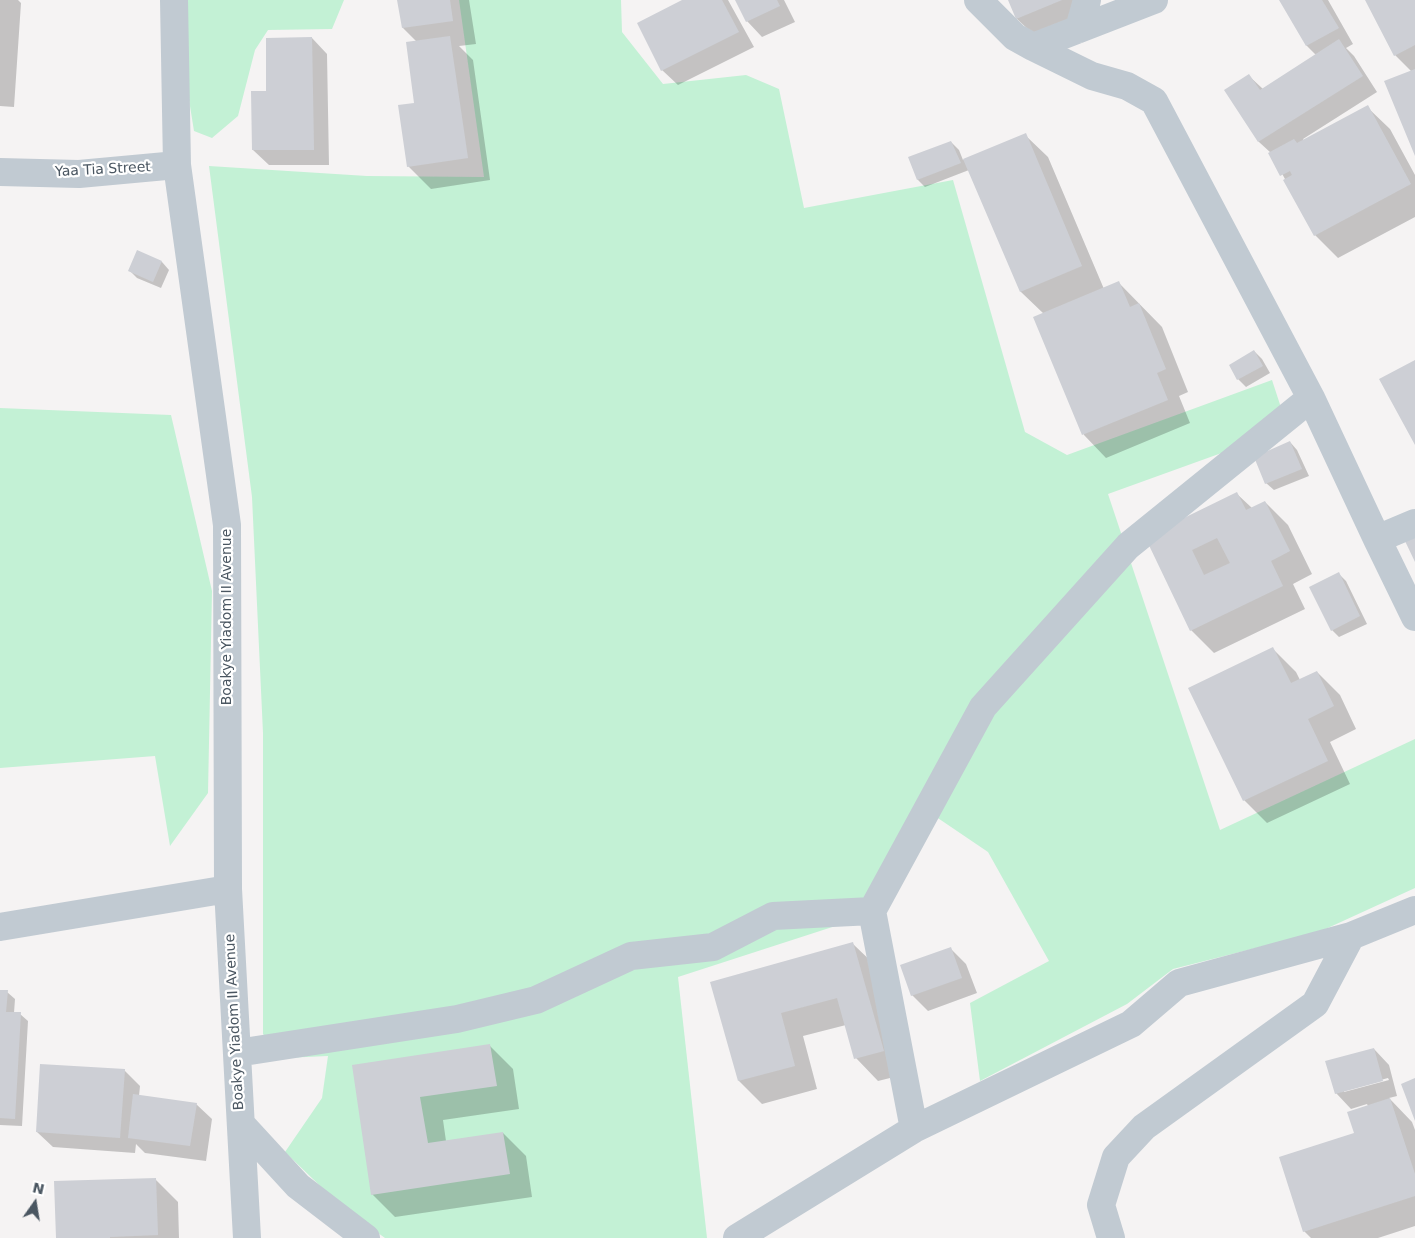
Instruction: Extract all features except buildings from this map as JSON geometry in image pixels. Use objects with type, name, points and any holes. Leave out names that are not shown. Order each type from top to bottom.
[{"type":"street","name":"Boakye Yiadom II Avenue","points":[[174,0],[177,165],[227,525],[228,889],[247,1238]]},
{"type":"street","points":[[978,0],[1015,37],[1092,76],[1127,86],[1154,101],[1311,398],[1415,617]]},
{"type":"street","points":[[1079,29],[1087,0]]},
{"type":"street","points":[[1033,47],[1154,0]]},
{"type":"street","name":"Yaa Tia Street","points":[[0,172],[79,174],[177,165]]},
{"type":"street","points":[[914,1128],[872,911],[983,707],[1128,546],[1311,398]]},
{"type":"street","points":[[1377,539],[1415,523]]},
{"type":"street","points":[[0,927],[228,889]]},
{"type":"street","points":[[737,1238],[914,1128],[1131,1024],[1179,983],[1351,936],[1415,910]]},
{"type":"street","points":[[237,1052],[457,1019],[536,1000],[631,956],[713,947],[773,916],[872,911]]},
{"type":"street","points":[[1111,1238],[1101,1205],[1116,1157],[1144,1127],[1315,1004],[1351,936]]},
{"type":"street","points":[[241,1124],[298,1186],[366,1238]]},
{"type":"green space","points":[[183,0],[344,0],[332,29],[268,30],[255,50],[238,116],[212,138],[194,131],[184,69]]},
{"type":"green space","points":[[459,0],[621,0],[622,32],[663,84],[746,75],[779,89],[804,208],[953,180],[1025,432],[1067,455],[1272,380],[1288,429],[1108,494],[1220,830],[1415,739],[1415,888],[1319,932],[1173,969],[1127,1004],[980,1081],[970,1003],[1049,961],[988,852],[923,808],[857,919],[678,977],[707,1238],[385,1238],[342,1207],[285,1152],[322,1098],[328,1056],[284,1058],[263,1034],[263,733],[252,497],[209,166],[367,176],[484,177]]},
{"type":"green space","points":[[0,408],[171,415],[212,591],[208,793],[170,846],[155,756],[0,768]]}]
